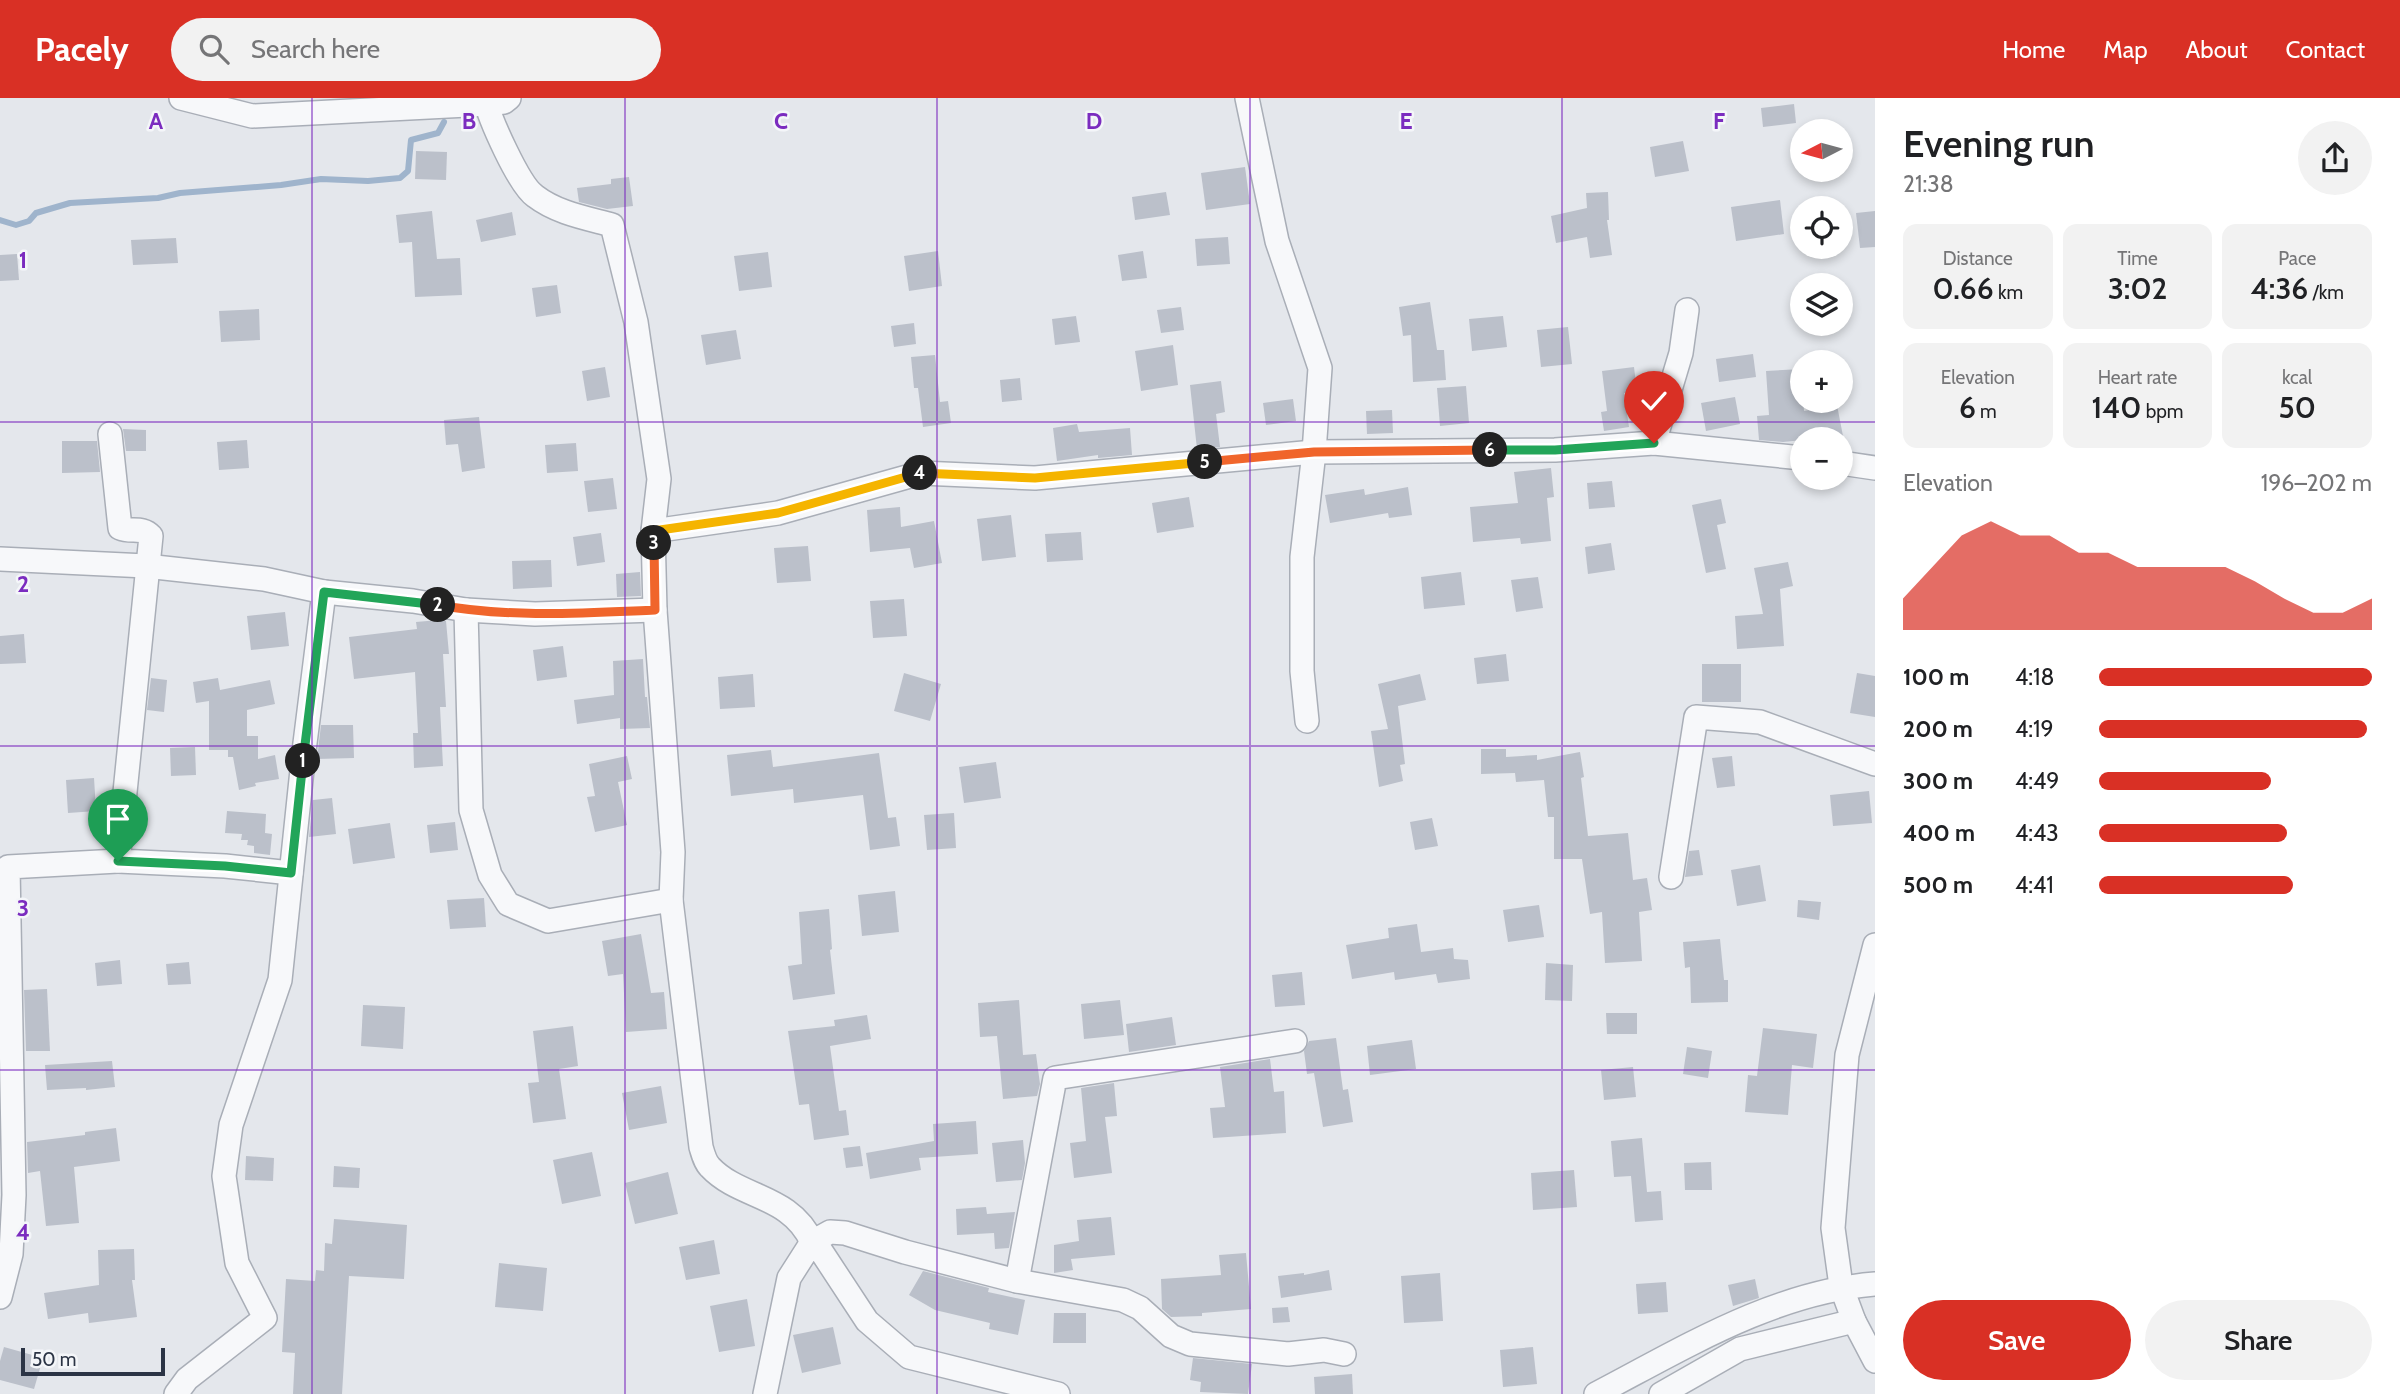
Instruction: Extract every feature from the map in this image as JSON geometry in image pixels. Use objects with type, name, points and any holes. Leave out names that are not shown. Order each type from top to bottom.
[{"type":"street","points":[[181,98],[252,116],[494,100],[512,163],[532,195],[561,210],[612,225],[636,322],[659,479],[653,531],[655,610],[673,852],[671,900],[701,1147],[708,1166],[722,1177],[794,1215],[806,1228],[812,1242],[836,1272],[867,1321],[909,1357],[1058,1394]]},
{"type":"street","points":[[1247,98],[1277,241],[1320,368],[1302,557],[1302,671],[1307,721]]},
{"type":"street","points":[[1654,443],[1681,353],[1687,310]]},
{"type":"street","points":[[110,434],[120,528],[126,531],[141,530],[151,536],[118,861]]},
{"type":"street","points":[[653,531],[778,513],[921,473],[1035,478],[1314,452],[1555,450],[1654,443],[1790,457]]},
{"type":"street","points":[[1853,465],[1875,468]]},
{"type":"street","points":[[0,559],[146,566],[264,579],[324,592],[413,601],[466,610],[535,614],[655,610]]},
{"type":"street","points":[[176,1394],[187,1379],[265,1318],[237,1263],[224,1176],[231,1125],[280,980],[324,592]]},
{"type":"street","points":[[466,610],[471,810],[490,875],[508,904],[548,921],[671,900]]},
{"type":"street","points":[[1671,877],[1696,717],[1760,722],[1875,764]]},
{"type":"street","points":[[0,1297],[11,1254],[14,1195],[4,867],[118,861],[225,866],[291,873]]},
{"type":"street","points":[[1875,945],[1847,1055],[1833,1227],[1841,1286],[1854,1321],[1875,1361]]},
{"type":"street","points":[[1017,1281],[1055,1078],[1296,1041]]},
{"type":"street","points":[[765,1394],[789,1278],[812,1242],[830,1232],[845,1233],[905,1252],[1017,1281],[1124,1300],[1140,1308],[1171,1336],[1190,1344],[1288,1354],[1324,1350],[1344,1354]]},
{"type":"street","points":[[1596,1394],[1758,1312],[1841,1286],[1875,1283]]},
{"type":"street","points":[[1661,1394],[1741,1349],[1854,1321]]},
{"type":"building","points":[[1794,104],[1796,119],[1790,119],[1790,124],[1763,127],[1761,108]]},
{"type":"building","points":[[1683,141],[1689,171],[1655,177],[1650,147]]},
{"type":"building","points":[[416,151],[447,152],[446,180],[415,179]]},
{"type":"building","points":[[1245,167],[1250,204],[1206,210],[1201,173]]},
{"type":"building","points":[[629,177],[633,206],[607,209],[579,202],[577,188],[611,184],[611,179]]},
{"type":"building","points":[[1166,192],[1170,215],[1135,220],[1132,197]]},
{"type":"building","points":[[1608,192],[1607,220],[1612,255],[1590,258],[1587,237],[1556,243],[1551,216],[1587,208],[1586,193]]},
{"type":"building","points":[[1780,200],[1784,234],[1736,241],[1731,207]]},
{"type":"building","points":[[432,211],[437,259],[460,258],[462,295],[415,297],[412,242],[399,243],[396,215]]},
{"type":"building","points":[[1875,211],[1875,247],[1860,248],[1856,213]]},
{"type":"building","points":[[512,212],[516,235],[481,242],[476,220]]},
{"type":"building","points":[[1228,237],[1230,264],[1197,266],[1195,239]]},
{"type":"building","points":[[176,238],[178,263],[133,265],[131,240]]},
{"type":"building","points":[[938,251],[942,286],[909,291],[904,256]]},
{"type":"building","points":[[1143,251],[1147,278],[1122,281],[1118,255]]},
{"type":"building","points":[[768,252],[772,287],[739,291],[734,256]]},
{"type":"building","points":[[17,254],[19,280],[0,281],[0,255]]},
{"type":"building","points":[[557,285],[561,313],[536,317],[532,288]]},
{"type":"building","points":[[1430,302],[1437,350],[1444,350],[1446,380],[1413,382],[1411,335],[1403,336],[1399,307]]},
{"type":"building","points":[[1181,307],[1184,330],[1161,333],[1157,310]]},
{"type":"building","points":[[259,309],[260,340],[221,342],[219,311]]},
{"type":"building","points":[[1076,316],[1080,342],[1055,345],[1052,319]]},
{"type":"building","points":[[1503,316],[1507,347],[1472,351],[1469,319]]},
{"type":"building","points":[[914,323],[916,344],[894,347],[891,326]]},
{"type":"building","points":[[1568,327],[1572,364],[1541,367],[1537,330]]},
{"type":"building","points":[[736,330],[741,359],[706,365],[701,335]]},
{"type":"building","points":[[1173,345],[1178,385],[1141,391],[1135,351]]},
{"type":"building","points":[[1753,354],[1756,377],[1719,382],[1716,359]]},
{"type":"building","points":[[935,355],[940,402],[948,401],[951,423],[923,427],[918,388],[914,388],[911,357]]},
{"type":"building","points":[[605,367],[610,397],[587,401],[582,371]]},
{"type":"building","points":[[1634,367],[1637,392],[1624,393],[1629,427],[1604,431],[1601,412],[1607,411],[1602,371]]},
{"type":"building","points":[[1790,370],[1790,413],[1839,413],[1841,427],[1790,427],[1790,441],[1759,440],[1757,416],[1769,415],[1766,371]]},
{"type":"building","points":[[1020,378],[1022,400],[1002,402],[1000,380]]},
{"type":"building","points":[[1221,381],[1225,412],[1216,414],[1220,447],[1197,449],[1190,385]]},
{"type":"building","points":[[1466,386],[1469,423],[1440,426],[1437,388]]},
{"type":"building","points":[[1735,397],[1740,424],[1706,431],[1701,403]]},
{"type":"building","points":[[1293,399],[1296,421],[1266,425],[1263,403]]},
{"type":"building","points":[[1392,410],[1393,433],[1367,434],[1366,411]]},
{"type":"building","points":[[479,417],[485,468],[462,472],[458,444],[446,445],[444,420]]},
{"type":"building","points":[[1077,424],[1079,432],[1130,428],[1132,455],[1098,458],[1098,455],[1057,461],[1053,428]]},
{"type":"building","points":[[123,429],[146,430],[146,451],[126,451]]},
{"type":"building","points":[[247,440],[249,468],[219,470],[217,442]]},
{"type":"building","points":[[62,441],[97,441],[100,472],[62,473]]},
{"type":"building","points":[[576,443],[578,471],[547,473],[545,445]]},
{"type":"building","points":[[1551,468],[1554,497],[1547,498],[1551,541],[1521,544],[1520,538],[1473,542],[1470,507],[1518,503],[1514,472]]},
{"type":"building","points":[[613,478],[617,509],[588,512],[584,481]]},
{"type":"building","points":[[1612,481],[1615,507],[1589,509],[1587,483]]},
{"type":"building","points":[[1408,487],[1412,515],[1389,518],[1388,513],[1330,523],[1325,495],[1364,489],[1365,495]]},
{"type":"building","points":[[1189,497],[1194,527],[1157,533],[1152,503]]},
{"type":"building","points":[[1721,499],[1726,523],[1717,525],[1726,569],[1706,573],[1692,505]]},
{"type":"building","points":[[900,507],[901,527],[934,521],[942,563],[914,568],[910,548],[870,552],[867,510]]},
{"type":"building","points":[[1011,515],[1016,557],[982,561],[977,519]]},
{"type":"building","points":[[1081,532],[1083,560],[1047,562],[1045,534]]},
{"type":"building","points":[[601,533],[605,562],[577,566],[573,537]]},
{"type":"building","points":[[1611,543],[1615,570],[1588,574],[1585,547]]},
{"type":"building","points":[[808,546],[811,581],[777,583],[774,548]]},
{"type":"building","points":[[551,560],[552,587],[513,589],[512,561]]},
{"type":"building","points":[[1788,562],[1793,586],[1780,589],[1784,646],[1737,649],[1735,616],[1763,614],[1754,568]]},
{"type":"building","points":[[640,572],[641,596],[617,597],[616,574]]},
{"type":"building","points":[[1461,572],[1465,605],[1424,609],[1421,577]]},
{"type":"building","points":[[1538,577],[1543,608],[1516,612],[1511,580]]},
{"type":"building","points":[[904,599],[907,636],[873,638],[870,601]]},
{"type":"building","points":[[285,612],[289,646],[251,650],[247,616]]},
{"type":"building","points":[[446,621],[449,654],[443,654],[446,707],[440,707],[443,766],[414,768],[413,733],[418,733],[415,672],[354,679],[349,637],[417,629],[416,622]]},
{"type":"building","points":[[24,634],[26,663],[0,664],[0,636]]},
{"type":"building","points":[[563,646],[567,677],[537,681],[533,650]]},
{"type":"building","points":[[1506,654],[1509,681],[1477,684],[1474,658]]},
{"type":"building","points":[[643,659],[650,728],[620,729],[620,718],[577,724],[574,700],[614,695],[613,661]]},
{"type":"building","points":[[1702,664],[1741,664],[1741,702],[1702,702]]},
{"type":"building","points":[[904,673],[941,684],[930,721],[894,711]]},
{"type":"building","points":[[1857,673],[1875,676],[1875,717],[1850,713]]},
{"type":"building","points":[[753,674],[755,707],[720,709],[718,677]]},
{"type":"building","points":[[1420,674],[1426,700],[1398,706],[1405,764],[1400,765],[1403,781],[1379,787],[1371,731],[1388,729],[1378,684]]},
{"type":"building","points":[[151,678],[167,680],[164,712],[147,710]]},
{"type":"building","points":[[218,678],[220,690],[270,680],[275,704],[247,710],[247,736],[258,736],[258,759],[275,755],[279,779],[255,783],[256,786],[239,790],[233,757],[228,757],[228,750],[209,750],[209,701],[196,703],[193,682]]},
{"type":"building","points":[[321,725],[353,725],[354,758],[317,759]]},
{"type":"building","points":[[195,747],[196,775],[171,776],[170,748]]},
{"type":"building","points":[[1481,749],[1506,749],[1506,757],[1537,755],[1537,760],[1580,752],[1588,836],[1628,833],[1633,880],[1647,878],[1652,910],[1639,912],[1642,961],[1605,963],[1602,912],[1590,914],[1582,859],[1554,859],[1554,817],[1548,817],[1544,780],[1516,782],[1515,773],[1481,774]]},
{"type":"building","points":[[771,750],[773,767],[879,753],[888,818],[896,817],[900,846],[870,850],[863,795],[794,803],[793,789],[731,796],[727,755]]},
{"type":"building","points":[[627,756],[632,779],[618,782],[627,825],[595,832],[587,797],[595,796],[589,764]]},
{"type":"building","points":[[1732,756],[1735,786],[1717,788],[1712,758]]},
{"type":"building","points":[[996,762],[1001,798],[964,803],[959,767]]},
{"type":"building","points":[[94,778],[96,811],[68,813],[66,780]]},
{"type":"building","points":[[1869,791],[1872,823],[1833,826],[1830,795]]},
{"type":"building","points":[[332,798],[336,834],[309,837],[313,800]]},
{"type":"building","points":[[227,811],[266,814],[265,833],[272,834],[270,855],[254,853],[254,846],[247,845],[248,840],[241,840],[242,834],[225,833]]},
{"type":"building","points":[[954,813],[956,848],[927,850],[924,815]]},
{"type":"building","points":[[1432,818],[1438,846],[1415,850],[1410,822]]},
{"type":"building","points":[[455,822],[458,850],[430,853],[427,825]]},
{"type":"building","points":[[390,823],[395,858],[353,864],[348,829]]},
{"type":"building","points":[[1699,850],[1703,875],[1685,877],[1689,851]]},
{"type":"building","points":[[1760,865],[1766,901],[1737,906],[1731,870]]},
{"type":"building","points":[[895,891],[899,932],[862,936],[858,895]]},
{"type":"building","points":[[484,898],[486,927],[450,929],[447,900]]},
{"type":"building","points":[[1798,900],[1821,902],[1819,920],[1797,917]]},
{"type":"building","points":[[1539,905],[1544,937],[1508,942],[1503,910]]},
{"type":"building","points":[[829,909],[835,994],[793,1000],[788,966],[802,964],[799,912]]},
{"type":"building","points":[[1417,924],[1421,952],[1453,948],[1454,959],[1468,960],[1470,979],[1438,983],[1436,974],[1395,980],[1394,972],[1352,979],[1346,945],[1389,938],[1388,928]]},
{"type":"building","points":[[641,934],[651,993],[664,992],[667,1029],[626,1032],[623,974],[608,976],[602,941]]},
{"type":"building","points":[[1720,939],[1724,980],[1728,980],[1728,1002],[1691,1003],[1690,967],[1685,968],[1683,942]]},
{"type":"building","points":[[120,960],[122,984],[97,986],[95,963]]},
{"type":"building","points":[[189,962],[191,984],[168,985],[166,964]]},
{"type":"building","points":[[1546,963],[1573,965],[1572,1001],[1545,1000]]},
{"type":"building","points":[[1302,972],[1305,1005],[1275,1007],[1272,975]]},
{"type":"building","points":[[47,989],[50,1051],[26,1051],[24,990]]},
{"type":"building","points":[[1019,1000],[1023,1055],[1036,1054],[1040,1084],[1037,1096],[1003,1099],[997,1036],[980,1037],[978,1003]]},
{"type":"building","points":[[1120,1000],[1124,1035],[1084,1039],[1081,1004]]},
{"type":"building","points":[[363,1005],[405,1007],[403,1049],[361,1046]]},
{"type":"building","points":[[1606,1013],[1637,1013],[1637,1034],[1607,1034]]},
{"type":"building","points":[[867,1015],[871,1039],[830,1046],[839,1111],[846,1110],[849,1135],[814,1140],[809,1104],[799,1105],[788,1031],[835,1026],[834,1020]]},
{"type":"building","points":[[1172,1017],[1176,1045],[1129,1052],[1126,1024]]},
{"type":"building","points":[[573,1026],[578,1066],[559,1069],[566,1119],[533,1123],[528,1083],[539,1082],[533,1031]]},
{"type":"building","points":[[1763,1028],[1817,1034],[1813,1068],[1792,1065],[1788,1115],[1745,1112],[1748,1075],[1757,1076]]},
{"type":"building","points":[[1336,1038],[1343,1090],[1348,1089],[1353,1122],[1323,1127],[1314,1073],[1307,1074],[1304,1051],[1309,1041]]},
{"type":"building","points":[[1412,1040],[1416,1069],[1370,1075],[1367,1046]]},
{"type":"building","points":[[1687,1047],[1712,1051],[1708,1078],[1683,1074]]},
{"type":"building","points":[[1270,1059],[1274,1092],[1284,1091],[1286,1133],[1213,1138],[1210,1108],[1225,1107],[1220,1067]]},
{"type":"building","points":[[112,1061],[115,1087],[47,1090],[45,1065]]},
{"type":"building","points":[[1633,1067],[1636,1097],[1604,1100],[1601,1070]]},
{"type":"building","points":[[1114,1083],[1117,1116],[1105,1117],[1112,1173],[1074,1178],[1070,1143],[1086,1141],[1081,1088]]},
{"type":"building","points":[[661,1086],[667,1123],[629,1130],[622,1093]]},
{"type":"building","points":[[976,1121],[978,1154],[919,1158],[921,1170],[870,1179],[866,1153],[934,1141],[933,1124]]},
{"type":"building","points":[[116,1128],[120,1161],[74,1167],[79,1223],[46,1226],[40,1171],[28,1173],[27,1142]]},
{"type":"building","points":[[1642,1138],[1647,1192],[1661,1191],[1663,1220],[1635,1222],[1631,1176],[1614,1177],[1611,1141]]},
{"type":"building","points":[[1023,1140],[1025,1163],[1022,1180],[996,1182],[992,1143]]},
{"type":"building","points":[[860,1146],[863,1166],[846,1168],[843,1148]]},
{"type":"building","points":[[592,1152],[601,1196],[562,1204],[553,1160]]},
{"type":"building","points":[[246,1156],[274,1158],[273,1181],[245,1180]]},
{"type":"building","points":[[1711,1162],[1712,1190],[1685,1190],[1684,1163]]},
{"type":"building","points":[[334,1166],[360,1168],[359,1188],[333,1187]]},
{"type":"building","points":[[1574,1170],[1577,1207],[1533,1210],[1531,1173]]},
{"type":"building","points":[[668,1172],[678,1214],[635,1224],[625,1183]]},
{"type":"building","points":[[986,1207],[987,1214],[1015,1212],[1009,1248],[995,1249],[994,1233],[957,1235],[956,1209]]},
{"type":"building","points":[[1111,1217],[1115,1255],[1071,1259],[1073,1270],[1054,1273],[1054,1245],[1079,1241],[1077,1220]]},
{"type":"building","points":[[334,1219],[407,1225],[404,1279],[349,1276],[342,1394],[293,1394],[295,1353],[282,1352],[286,1279],[315,1281],[316,1270],[324,1271],[325,1243],[332,1244]]},
{"type":"building","points":[[714,1240],[720,1274],[686,1280],[679,1247]]},
{"type":"building","points":[[134,1249],[135,1280],[132,1280],[137,1317],[89,1323],[88,1313],[48,1319],[44,1293],[99,1285],[98,1250]]},
{"type":"building","points":[[1246,1253],[1251,1309],[1171,1317],[1162,1309],[1161,1279],[1221,1275],[1219,1255]]},
{"type":"building","points":[[499,1263],[547,1268],[543,1311],[495,1307]]},
{"type":"building","points":[[1329,1270],[1332,1290],[1281,1298],[1278,1276]]},
{"type":"building","points":[[923,1271],[989,1288],[988,1292],[1025,1300],[1018,1335],[989,1329],[990,1323],[935,1310],[909,1295]]},
{"type":"building","points":[[1440,1273],[1443,1321],[1404,1323],[1401,1276]]},
{"type":"building","points":[[1755,1279],[1759,1298],[1733,1306],[1728,1285]]},
{"type":"building","points":[[1666,1282],[1668,1312],[1638,1314],[1636,1284]]},
{"type":"building","points":[[747,1299],[755,1346],[719,1352],[710,1306]]},
{"type":"building","points":[[1288,1307],[1290,1322],[1273,1323],[1272,1308]]},
{"type":"building","points":[[1054,1313],[1086,1313],[1086,1343],[1053,1343]]},
{"type":"building","points":[[833,1327],[841,1364],[802,1373],[793,1335]]},
{"type":"building","points":[[4,1347],[43,1358],[34,1389],[0,1380],[0,1361]]},
{"type":"building","points":[[1533,1347],[1537,1384],[1503,1387],[1500,1350]]},
{"type":"building","points":[[1193,1358],[1252,1364],[1248,1394],[1200,1392],[1201,1382],[1190,1380]]},
{"type":"building","points":[[1352,1374],[1353,1394],[1315,1394],[1314,1377]]},
{"type":"waterway","points":[[0,220],[16,225],[29,221],[36,213],[70,203],[158,198],[180,193],[321,179],[368,181],[400,178],[408,171],[411,140],[438,133],[444,122]]},
{"type":"route","points":[[118,861],[225,866],[291,873],[324,592],[413,601],[466,610],[535,614],[655,610],[653,531],[778,513],[921,473],[1035,478],[1314,452],[1555,450],[1654,443]]}]
